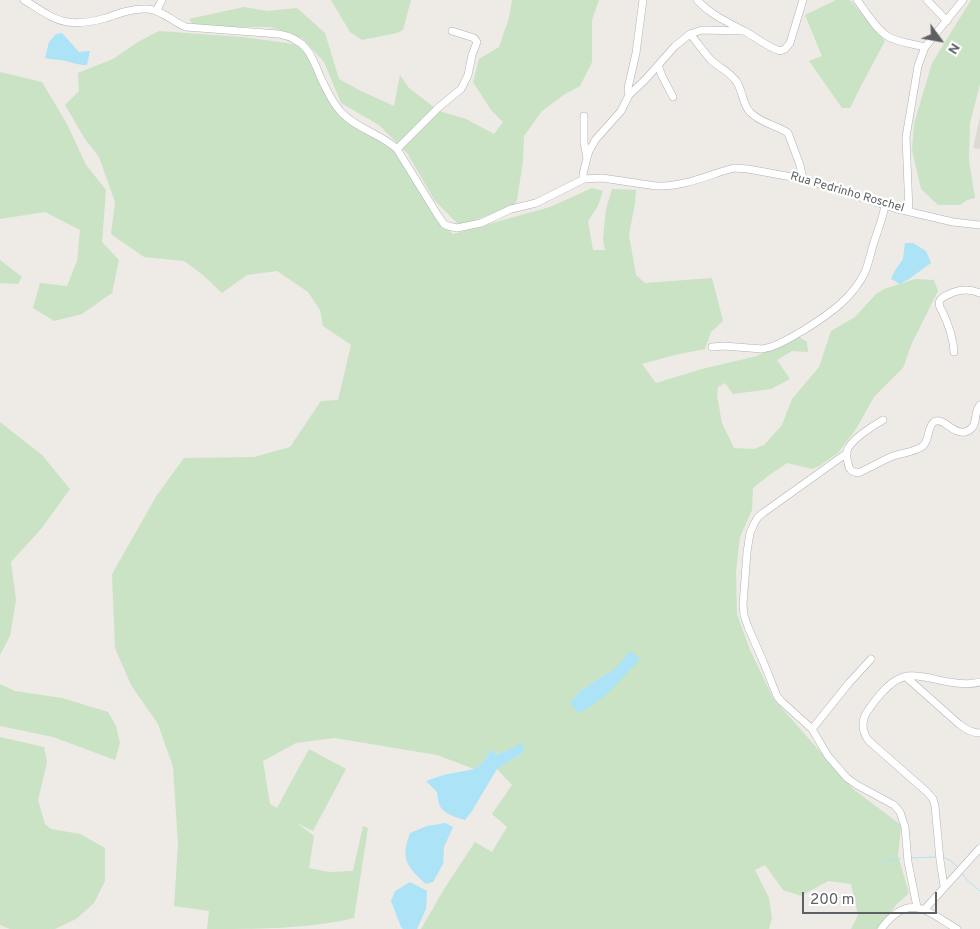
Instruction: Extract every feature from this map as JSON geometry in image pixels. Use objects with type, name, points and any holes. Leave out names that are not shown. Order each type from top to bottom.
[{"type":"street","points":[[24,0],[56,18],[68,22],[101,19],[138,9],[156,10],[162,0]]},
{"type":"street","points":[[629,95],[628,88],[643,0]]},
{"type":"street","points":[[697,0],[714,16],[780,51],[785,49],[790,43],[803,0]]},
{"type":"street","points":[[857,0],[879,28],[888,36],[895,40],[925,47]]},
{"type":"street","points":[[909,211],[906,137],[915,79],[921,55],[925,47],[963,0]]},
{"type":"street","points":[[931,1],[947,21]]},
{"type":"street","name":"Rua Pedrinho Roschel","points":[[156,10],[172,21],[186,27],[282,35],[300,42],[309,51],[324,84],[342,113],[398,149],[422,192],[441,220],[453,228],[481,223],[511,209],[536,204],[584,179],[602,178],[665,186],[683,183],[734,168],[757,170],[804,179],[885,205],[938,219],[980,225]]},
{"type":"street","points":[[584,179],[583,174],[589,151],[596,139],[621,111],[629,95],[675,46],[690,34],[702,30],[744,31]]},
{"type":"street","points":[[398,149],[466,82],[477,42],[474,38],[452,31]]},
{"type":"street","points":[[690,34],[711,59],[736,80],[750,112],[788,133],[804,179]]},
{"type":"street","points":[[658,65],[673,96]]},
{"type":"street","points":[[584,116],[584,142],[587,158]]},
{"type":"street","points":[[712,347],[762,350],[797,334],[834,310],[852,292],[864,272],[885,205]]},
{"type":"street","points":[[954,352],[951,332],[940,307],[940,300],[957,291],[970,290],[980,293]]},
{"type":"street","points":[[884,420],[870,428],[849,447],[847,458],[850,469],[854,472],[858,473],[894,456],[922,446],[928,439],[931,426],[935,421],[938,420],[960,433],[970,431],[978,422],[977,409],[980,405]]},
{"type":"street","points":[[847,453],[758,517],[750,533],[747,552],[744,615],[778,696],[786,706],[812,729],[828,756],[847,778],[894,806],[900,812],[904,820],[908,862],[920,908]]},
{"type":"street","points":[[812,729],[870,659]]},
{"type":"street","points":[[944,886],[933,799],[876,749],[864,735],[863,720],[866,712],[877,697],[898,679],[906,676],[963,684],[980,682]]},
{"type":"street","points":[[906,676],[966,730],[980,733]]},
{"type":"street","points":[[920,908],[980,848]]},
{"type":"street","points":[[881,929],[886,922],[904,908],[920,908],[957,929]]},
{"type":"shaded area","points":[[980,117],[980,149],[973,148]]},
{"type":"green space","points":[[331,0],[411,0],[403,30],[362,40],[350,32]]},
{"type":"green space","points":[[512,0],[599,0],[592,20],[592,62],[580,86],[565,94],[542,111],[524,136],[523,161],[517,200],[512,208],[459,225],[435,201],[407,153],[379,125],[341,103],[324,62],[302,38],[270,27],[195,27],[189,19],[244,7],[267,11],[297,8],[325,33],[339,79],[394,106],[400,75],[409,88],[439,111],[466,119],[494,134],[503,122],[491,110],[473,82],[479,59],[499,47],[509,18]]},
{"type":"green space","points":[[836,0],[850,0],[885,41],[850,108],[842,108],[809,61],[822,56],[805,15]]},
{"type":"green space","points":[[971,0],[980,0],[980,84],[970,123],[969,160],[975,198],[967,200],[960,205],[938,205],[921,189],[912,150],[914,124],[932,63]]},
{"type":"green space","points":[[159,31],[242,37],[295,44],[306,54],[340,115],[386,143],[401,158],[444,227],[453,234],[550,207],[592,188],[603,191],[598,206],[588,221],[593,250],[605,250],[603,239],[606,209],[612,189],[636,190],[629,235],[636,275],[645,283],[712,278],[723,321],[711,332],[705,349],[642,364],[656,383],[702,369],[757,356],[778,344],[798,336],[807,342],[808,352],[792,351],[777,360],[790,379],[771,389],[733,394],[725,383],[718,387],[717,396],[722,423],[734,448],[754,449],[764,445],[782,425],[792,399],[819,367],[831,331],[855,317],[876,294],[884,289],[915,279],[934,280],[938,291],[912,343],[903,368],[874,397],[856,429],[838,453],[812,469],[787,463],[753,488],[752,510],[740,537],[736,571],[737,614],[750,650],[773,698],[853,789],[901,825],[898,856],[909,893],[896,905],[878,929],[851,929],[858,915],[851,884],[828,881],[801,896],[783,890],[765,865],[755,870],[769,898],[772,918],[769,929],[421,929],[444,889],[475,842],[492,852],[507,827],[492,814],[512,785],[497,769],[524,752],[523,744],[495,755],[491,750],[485,760],[474,769],[437,755],[335,738],[296,743],[263,761],[270,804],[277,808],[309,749],[346,769],[313,831],[297,823],[314,836],[309,868],[329,872],[353,871],[363,826],[368,828],[354,918],[300,926],[207,929],[209,911],[174,906],[178,845],[173,767],[158,724],[131,685],[115,648],[112,574],[157,495],[184,458],[254,457],[290,447],[321,401],[338,400],[351,345],[323,326],[320,310],[308,292],[277,271],[247,275],[222,293],[203,275],[184,261],[144,257],[111,234],[115,202],[99,157],[85,139],[65,105],[79,91],[78,73],[113,59],[138,42]],"holes":[[[616,668],[570,703],[581,690]]]},
{"type":"green space","points":[[0,72],[42,82],[67,124],[86,165],[106,190],[102,242],[119,260],[112,293],[82,314],[54,321],[33,308],[40,283],[67,286],[77,261],[80,230],[45,212],[0,219]]},
{"type":"green space","points":[[0,260],[22,277],[18,284],[0,283]]},
{"type":"green space","points":[[0,422],[42,455],[70,489],[41,529],[11,562],[16,600],[10,636],[0,655]]},
{"type":"green space","points":[[0,684],[15,691],[62,698],[108,712],[116,726],[120,743],[115,760],[53,737],[0,726]]},
{"type":"green space","points":[[0,737],[44,747],[47,762],[38,800],[45,824],[51,829],[80,834],[105,848],[105,881],[94,903],[76,919],[55,929],[10,929],[0,925]]},
{"type":"water","points":[[62,33],[79,52],[90,51],[87,65],[45,58],[49,42],[56,34]]},
{"type":"water","points":[[905,243],[913,243],[926,251],[931,263],[900,284],[891,279],[903,259]]},
{"type":"water","points":[[630,651],[640,659],[603,697],[578,713],[570,703],[581,690],[616,668]]},
{"type":"water","points":[[523,743],[524,752],[497,769],[465,820],[450,815],[442,809],[437,792],[426,781],[443,775],[474,769],[485,760],[491,749],[496,755]]},
{"type":"water","points":[[445,823],[453,827],[444,847],[443,864],[433,882],[426,884],[414,873],[407,862],[407,842],[410,833],[427,826]]},
{"type":"water","points":[[410,882],[427,891],[426,909],[417,929],[403,929],[391,901],[395,891]]},
{"type":"waterway","points":[[910,858],[936,857]]},
{"type":"waterway","points":[[943,857],[958,867]]},
{"type":"waterway","points":[[878,863],[900,859]]},
{"type":"waterway","points":[[962,873],[980,891]]}]
